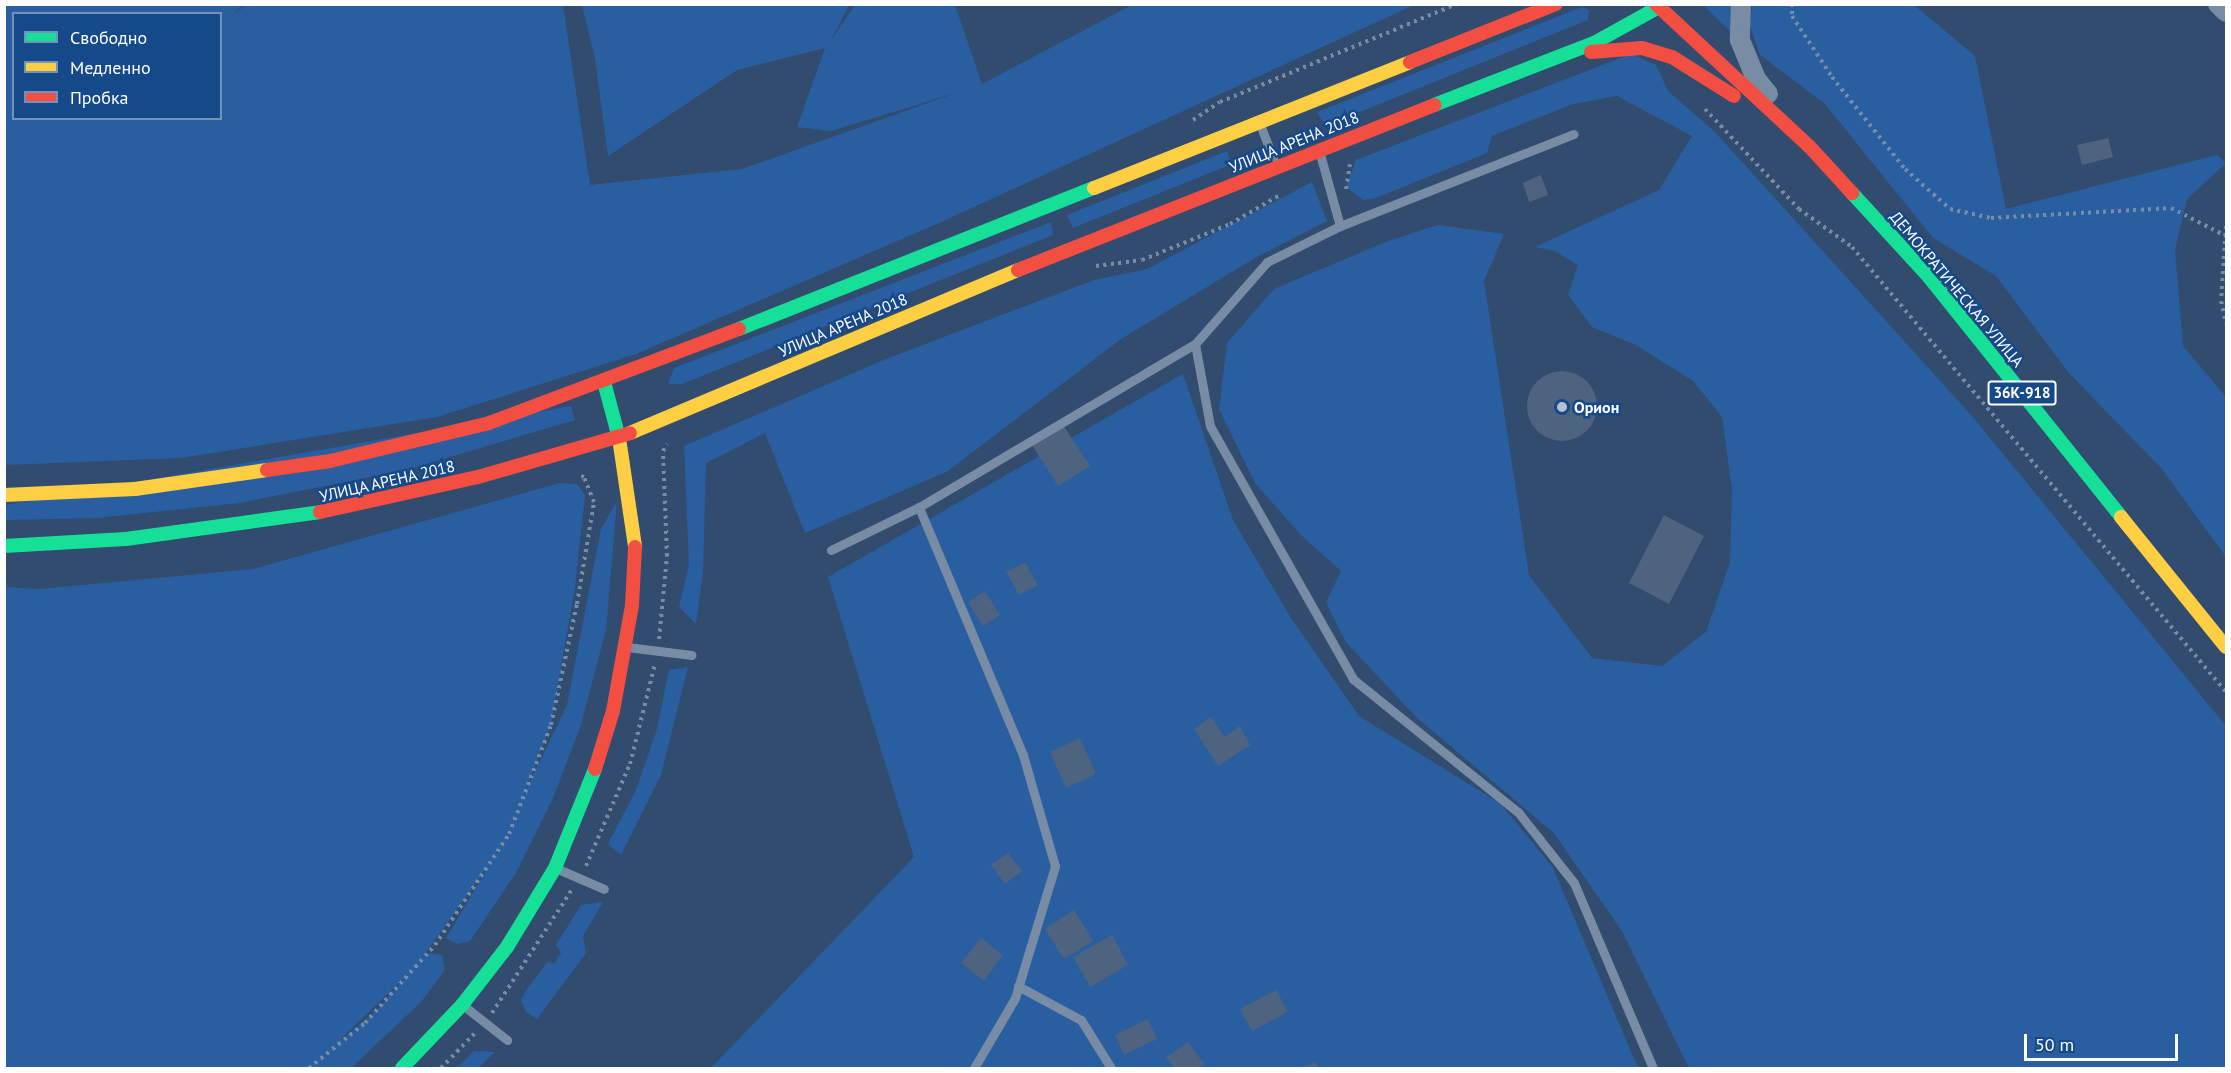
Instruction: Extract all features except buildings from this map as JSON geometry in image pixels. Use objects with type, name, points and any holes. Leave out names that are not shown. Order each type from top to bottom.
[{"type":"main road","name":"УЛИЦА АРЕНА 2018","points":[[4,495],[135,489],[330,461],[489,423],[604,382],[1556,4]]},
{"type":"main road","name":"УЛИЦА АРЕНА 2018","points":[[4,546],[126,538],[286,520],[478,477],[619,438],[1069,248],[1561,56],[1617,32],[1660,5]]},
{"type":"main road","name":"ДЕМОКРАТИЧЕСКАЯ УЛИЦА","points":[[1660,5],[1809,146],[1929,277],[2226,647]]},
{"type":"main road","points":[[1421,58],[1480,21]]},
{"type":"main road","points":[[1561,56],[1642,48],[1672,57],[1809,146]]},
{"type":"main road","points":[[402,1068],[462,1005],[507,947],[555,868],[587,793],[613,711],[624,646],[635,546],[619,438],[604,382]]},
{"type":"street","points":[[1741,4],[1740,40],[1756,79],[1809,146]]},
{"type":"street","points":[[2218,4],[2226,12]]},
{"type":"lane","points":[[1260,123],[1276,166]]},
{"type":"lane","points":[[831,550],[919,507],[1195,344],[1267,262],[1340,226],[1573,134]]},
{"type":"lane","points":[[1319,149],[1340,226]]},
{"type":"lane","points":[[1195,344],[1210,426],[1353,679],[1518,812],[1574,883],[1653,1068]]},
{"type":"lane","points":[[919,507],[1023,755],[1054,866],[1018,986],[974,1068]]},
{"type":"lane","points":[[624,646],[692,655]]},
{"type":"lane","points":[[555,868],[604,889]]},
{"type":"lane","points":[[1018,986],[1081,1020],[1112,1068]]},
{"type":"lane","points":[[462,1005],[507,1040]]},
{"type":"path","points":[[1184,126],[1220,102],[1457,4]]},
{"type":"path","points":[[1792,4],[1792,16],[1832,77],[1905,169],[1950,209],[1991,218],[2171,208],[2225,235]]},
{"type":"path","points":[[1699,102],[1800,209],[1852,247],[2226,692]]},
{"type":"path","points":[[1347,192],[1346,172],[1356,160]]},
{"type":"path","points":[[1088,267],[1142,260],[1230,224],[1289,189]]},
{"type":"path","points":[[2226,226],[2221,301],[2226,323]]},
{"type":"path","points":[[441,1068],[501,1002],[579,879],[596,848],[630,764],[657,649],[667,556],[663,451],[671,436]]},
{"type":"path","points":[[309,1068],[365,1023],[435,945],[476,889],[509,834],[551,725],[577,604],[594,502],[584,477],[574,474]]},
{"type":"shaded area","points":[[247,4],[563,5],[590,185],[742,169],[959,92],[831,131],[797,127],[825,48],[737,70],[608,156],[595,59],[582,5],[849,5],[830,42],[855,5],[955,5],[982,84],[1132,5],[1414,5],[939,223],[636,354],[437,417],[181,458],[5,465],[4,5],[243,5],[231,16]]},
{"type":"shaded area","points":[[1703,5],[1731,5],[1733,33],[1729,30]]},
{"type":"shaded area","points":[[1753,5],[1914,5],[1975,56],[2006,209],[2217,155],[2226,163],[2187,199],[2175,250],[2183,346],[2226,397],[2226,557],[2162,469],[2069,373],[1996,276],[1933,238],[1825,104],[1760,55],[1749,23]]},
{"type":"shaded area","points":[[1582,7],[1589,10],[1588,20],[1325,126],[1317,112]]},
{"type":"shaded area","points":[[1631,54],[1656,65],[1668,91],[1715,132],[1972,416],[2226,726],[2226,1068],[1689,1068],[1622,931],[1553,832],[1417,718],[1345,641],[1326,602],[1341,571],[1301,535],[1255,483],[1219,409],[1227,343],[1274,289],[1388,241],[1438,225],[1504,234],[1484,281],[1529,575],[1592,658],[1662,666],[1706,632],[1730,562],[1732,490],[1722,417],[1693,381],[1636,345],[1592,327],[1568,295],[1578,265],[1555,251],[1535,247],[1659,190],[1692,136],[1617,96],[1573,104],[1492,136],[1487,153],[1376,198],[1363,200],[1346,187],[1356,160]]},
{"type":"shaded area","points":[[1227,151],[1232,164],[1073,228],[1067,215]]},
{"type":"shaded area","points":[[1312,182],[1327,221],[1255,258],[1121,339],[948,471],[805,533],[765,433],[706,463],[703,571],[696,624],[679,607],[689,565],[684,446],[886,359],[1094,280],[1147,269]]},
{"type":"shaded area","points":[[1051,222],[1053,235],[682,384],[668,384],[674,368]]},
{"type":"shaded area","points":[[1183,374],[1233,520],[1291,618],[1359,716],[1501,804],[1553,868],[1638,1068],[711,1068],[914,857],[828,577]]},
{"type":"shaded area","points":[[571,406],[575,420],[406,470],[239,503],[97,518],[5,520],[5,505]]},
{"type":"shaded area","points":[[560,483],[577,484],[585,495],[575,587],[551,725],[522,799],[567,705],[601,529],[617,501],[606,630],[580,728],[553,798],[516,873],[470,941],[457,944],[446,938],[492,861],[422,958],[428,953],[442,955],[445,970],[421,1002],[351,1068],[5,1068],[4,587],[39,589],[253,569]],"holes":[[[407,975],[376,1011],[341,1040]]]},
{"type":"shaded area","points":[[688,667],[661,775],[621,855],[608,844],[636,790],[657,729],[669,670]]},
{"type":"shaded area","points":[[603,902],[583,936],[586,953],[537,1019],[526,1012],[521,1000],[527,989],[548,961],[554,964],[561,953],[556,945],[581,905]]},
{"type":"shaded area","points":[[474,1051],[495,1052],[478,1068],[457,1068]]},
{"type":"traffic: fast","points":[[1434,105],[1594,43],[1659,7]]},
{"type":"traffic: fast","points":[[739,329],[1094,188]]},
{"type":"traffic: fast","points":[[1852,193],[1929,277],[2121,517]]},
{"type":"traffic: fast","points":[[604,382],[619,438]]},
{"type":"traffic: fast","points":[[4,546],[126,539],[320,512]]},
{"type":"traffic: fast","points":[[402,1068],[462,1005],[507,947],[555,868],[595,769]]},
{"type":"traffic: slow","points":[[1094,188],[1410,62]]},
{"type":"traffic: slow","points":[[630,433],[1018,270]]},
{"type":"traffic: slow","points":[[619,438],[635,547]]},
{"type":"traffic: slow","points":[[4,495],[135,489],[267,470]]},
{"type":"traffic: slow","points":[[2121,517],[2226,647]]},
{"type":"traffic: jam","points":[[1410,62],[1556,4]]},
{"type":"traffic: jam","points":[[1656,4],[1809,146],[1852,193]]},
{"type":"traffic: jam","points":[[1591,52],[1642,48],[1672,57],[1734,96]]},
{"type":"traffic: jam","points":[[1018,270],[1434,105]]},
{"type":"traffic: jam","points":[[267,470],[330,461],[489,423],[739,329]]},
{"type":"traffic: jam","points":[[320,512],[478,477],[630,433]]},
{"type":"traffic: jam","points":[[595,769],[613,711],[632,605],[635,547]]},
{"type":"place","name":"Орион","points":[[1562,407]]}]
